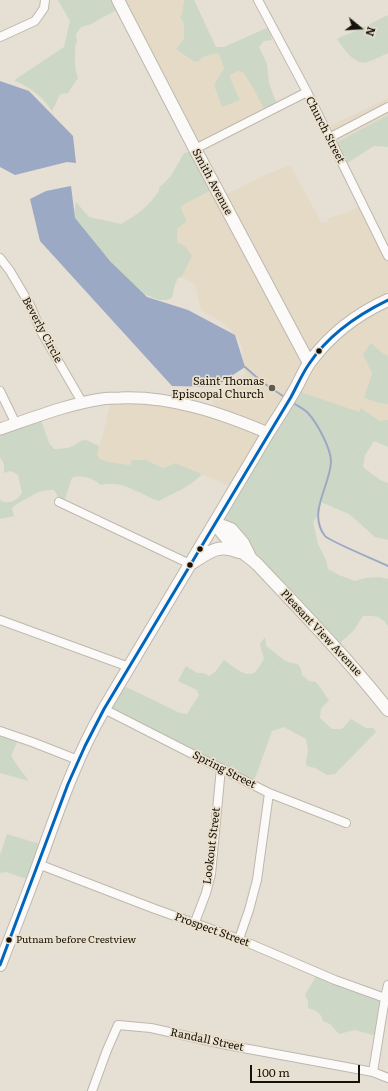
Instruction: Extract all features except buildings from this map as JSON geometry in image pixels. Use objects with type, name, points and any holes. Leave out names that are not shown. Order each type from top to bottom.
[{"type":"main road","name":"Smith Avenue","points":[[118,0],[194,149],[309,363]]},
{"type":"main road","points":[[0,963],[78,760],[104,708],[309,363],[341,329],[358,316],[388,300]]},
{"type":"main road","points":[[0,429],[82,402],[104,398],[134,398],[157,399],[212,411],[268,433]]},
{"type":"main road","name":"Pleasant View Avenue","points":[[215,523],[233,544],[251,558],[366,682],[388,710]]},
{"type":"main road","points":[[190,564],[218,548],[229,547],[251,558]]},
{"type":"street","points":[[0,37],[35,21],[44,8],[46,0]]},
{"type":"street","points":[[258,0],[307,92]]},
{"type":"street","name":"Church Street","points":[[194,149],[307,92],[388,256]]},
{"type":"street","points":[[329,138],[388,107]]},
{"type":"street","name":"Beverly Circle","points":[[0,258],[10,271],[30,305],[42,333],[82,402]]},
{"type":"street","points":[[0,391],[16,424]]},
{"type":"street","points":[[59,502],[190,564]]},
{"type":"street","points":[[0,620],[129,667]]},
{"type":"street","name":"Spring Street","points":[[104,708],[269,793],[346,823]]},
{"type":"street","points":[[0,731],[78,760]]},
{"type":"street","name":"Lookout Street","points":[[195,922],[206,893],[211,874],[221,768]]},
{"type":"street","points":[[239,939],[257,880],[269,793]]},
{"type":"street","name":"Prospect Street","points":[[38,864],[148,906],[195,922],[335,980],[385,998]]},
{"type":"street","points":[[373,1072],[388,984]]},
{"type":"street","name":"Randall Street","points":[[92,1091],[118,1025],[151,1028],[227,1045],[373,1072],[388,1078]]},
{"type":"shaded area","points":[[119,0],[184,0],[180,18],[184,23],[184,39],[176,49],[193,61],[197,62],[200,59],[215,53],[219,53],[224,68],[214,85],[240,100],[230,75],[238,71],[243,72],[266,113],[198,148]]},
{"type":"shaded area","points":[[388,98],[388,115],[334,144],[328,127]]},
{"type":"shaded area","points":[[290,165],[321,222],[328,223],[328,218],[345,213],[363,205],[388,253],[388,356],[371,344],[372,373],[364,398],[379,403],[388,404],[388,420],[381,421],[361,408],[359,413],[233,488],[175,463],[163,468],[146,460],[130,465],[100,459],[97,454],[102,439],[111,398],[215,412],[212,394],[224,392],[246,375],[242,357],[243,349],[239,340],[225,324],[201,310],[195,284],[182,277],[192,256],[185,246],[177,242],[177,229],[187,221],[181,206],[215,188],[221,197],[271,172]]},
{"type":"green space","points":[[58,0],[119,0],[122,7],[91,24],[81,27],[76,34],[77,42],[75,45],[75,65],[78,78],[68,93],[60,94],[52,111],[36,93],[15,81],[64,47],[70,21]]},
{"type":"green space","points":[[184,0],[194,0],[216,47],[224,47],[269,27],[272,40],[264,41],[259,47],[267,64],[269,83],[279,107],[266,113],[243,72],[238,71],[230,75],[230,78],[240,100],[222,107],[214,85],[224,68],[219,54],[207,56],[198,62],[193,61],[176,49],[184,39],[184,23],[180,17],[182,14]]},
{"type":"green space","points":[[388,15],[388,53],[363,63],[354,59],[337,39],[358,30]]},
{"type":"green space","points":[[388,115],[388,147],[374,146],[344,165],[334,144]]},
{"type":"green space","points":[[196,150],[215,188],[181,206],[187,221],[177,229],[177,242],[185,246],[192,256],[182,277],[178,278],[175,284],[172,298],[167,300],[159,300],[142,293],[75,225],[74,213],[76,202],[89,217],[121,224],[151,202],[159,191],[159,188],[171,176],[184,153]]},
{"type":"green space","points":[[371,343],[388,356],[388,404],[379,403],[364,398],[372,373],[363,354]]},
{"type":"green space","points":[[295,390],[359,412],[361,408],[380,421],[388,420],[388,447],[374,441],[365,455],[363,467],[380,480],[388,483],[388,540],[375,537],[349,514],[321,502],[319,513],[313,522],[318,544],[326,560],[328,569],[355,581],[365,578],[379,577],[388,579],[388,626],[380,618],[363,616],[354,630],[336,647],[217,521]]},
{"type":"green space","points":[[40,417],[49,443],[54,449],[68,448],[80,441],[86,440],[99,446],[97,454],[100,459],[109,462],[130,465],[132,460],[146,460],[163,468],[175,463],[202,474],[192,483],[159,501],[131,488],[117,484],[101,485],[81,476],[73,477],[63,505],[54,490],[44,490],[15,505],[12,509],[14,516],[0,519],[0,500],[9,502],[18,498],[22,493],[18,475],[11,471],[4,473],[4,464],[0,457],[0,430]]},
{"type":"green space","points":[[265,637],[266,646],[284,660],[298,665],[302,675],[309,681],[316,682],[319,686],[329,700],[321,709],[320,718],[332,729],[342,729],[351,719],[366,728],[373,728],[376,732],[335,774],[327,775],[315,768],[307,766],[308,749],[306,739],[284,727],[272,731],[253,784],[106,710],[120,684],[180,713],[187,714],[199,695],[197,690],[178,681],[186,666],[197,673],[203,673],[209,676],[215,672],[224,660],[234,668],[246,674],[254,673],[264,659],[260,644]]},
{"type":"green space","points":[[0,734],[19,738],[11,756],[29,781],[0,773]]},
{"type":"green space","points":[[7,834],[46,846],[33,881],[6,872],[0,873],[0,855]]},
{"type":"green space","points":[[318,973],[384,998],[380,1037],[355,1030],[339,1034],[330,1024],[323,1021],[318,1012],[308,1008],[308,1001],[305,995]]},
{"type":"water","points":[[0,81],[29,91],[73,136],[76,163],[67,162],[15,175],[0,167]]},
{"type":"water","points":[[71,186],[75,218],[110,261],[147,297],[188,310],[235,335],[245,367],[215,387],[172,386],[40,241],[30,199],[46,191]]},
{"type":"waterway","points":[[245,367],[262,382],[286,398]]},
{"type":"waterway","points":[[293,403],[305,410],[312,417],[329,450],[331,462],[330,471],[321,499],[318,518],[320,527],[325,536],[328,539],[388,566]]},
{"type":"transit line","points":[[0,965],[68,784],[104,709],[291,397],[309,364],[334,335],[354,319],[388,300]]},
{"type":"place","name":"Saint Thomas Episcopal Church","points":[[272,388]]},
{"type":"place","name":"Putnam before Crestview","points":[[9,940]]}]
